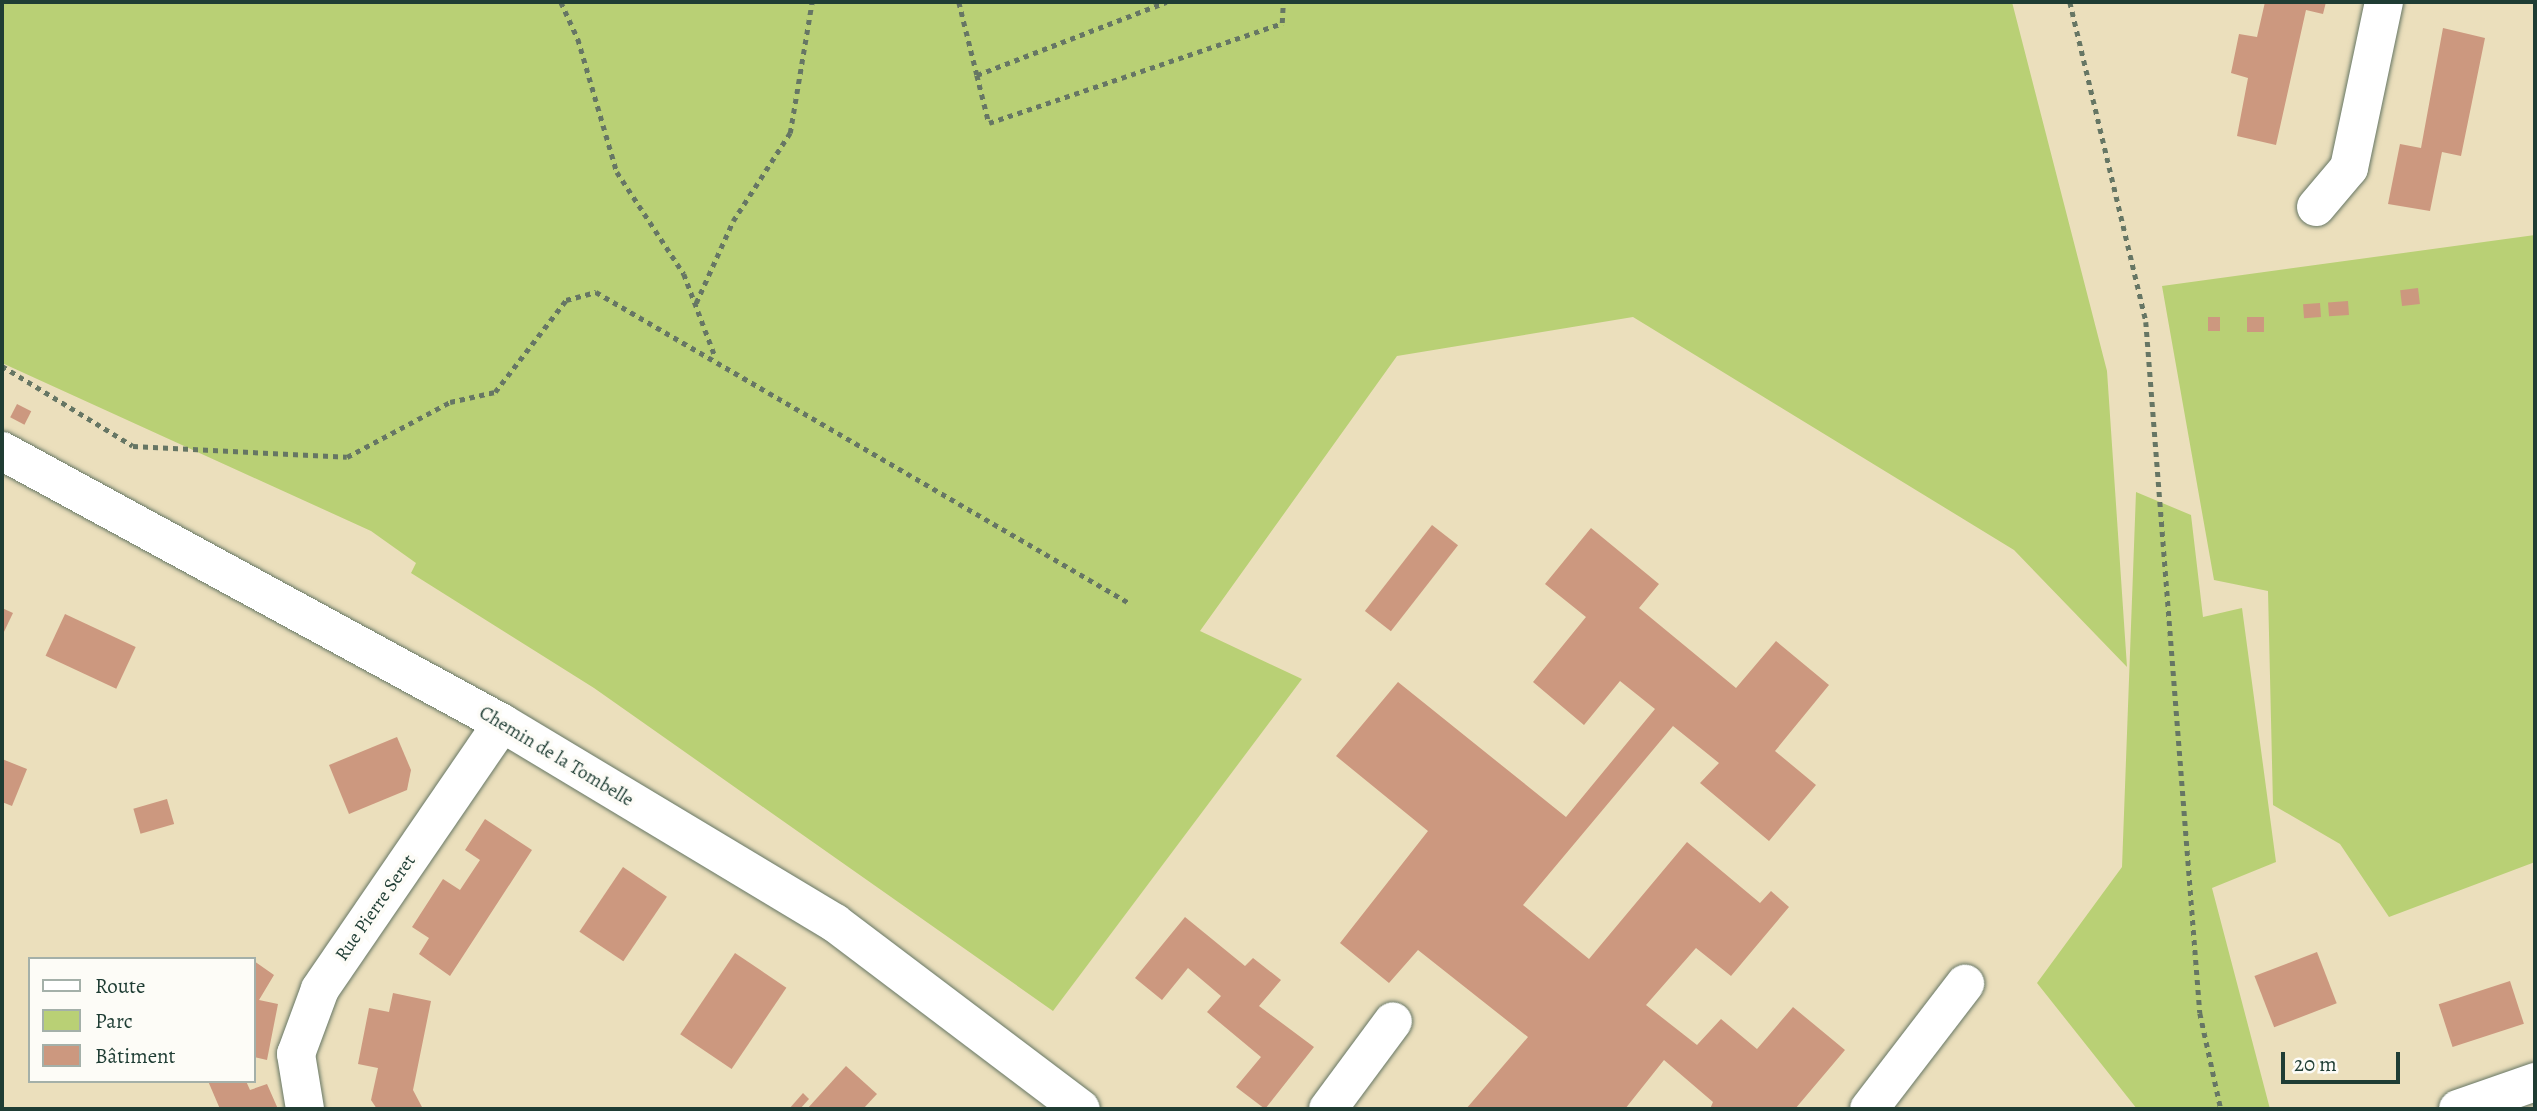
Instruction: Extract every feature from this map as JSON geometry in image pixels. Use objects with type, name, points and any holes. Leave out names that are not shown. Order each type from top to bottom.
[{"type":"street","points":[[2316,207],[2349,167],[2384,2]]},
{"type":"street","name":"Chemin de la Tombelle","points":[[2,451],[502,723],[835,923],[1081,1109]]},
{"type":"street","name":"Rue Pierre Seret","points":[[305,1109],[296,1054],[320,989],[502,723]]},
{"type":"street","points":[[1870,1109],[1965,984]]},
{"type":"street","points":[[1328,1109],[1394,1021]]},
{"type":"street","points":[[2458,1109],[2535,1082]]},
{"type":"path","points":[[561,2],[578,39],[617,172],[684,274],[715,356]]},
{"type":"path","points":[[696,303],[733,221],[790,133],[812,2]]},
{"type":"path","points":[[959,2],[989,123],[1282,23],[1283,2]]},
{"type":"path","points":[[977,75],[1166,2]]},
{"type":"path","points":[[2070,2],[2146,322],[2200,1013],[2221,1109]]},
{"type":"path","points":[[2,366],[133,446],[347,457],[450,402],[495,392],[566,300],[596,292],[715,356],[1131,604]]},
{"type":"green space","points":[[2,2],[2012,2],[2107,371],[2127,667],[2014,550],[1633,317],[1397,356],[1200,631],[1302,679],[1053,1011],[594,688],[411,573],[416,563],[371,531],[2,363]]},
{"type":"green space","points":[[2535,235],[2535,862],[2389,917],[2340,844],[2273,805],[2268,591],[2214,580],[2162,286]]},
{"type":"green space","points":[[2136,492],[2191,515],[2203,617],[2242,608],[2276,862],[2212,888],[2270,1109],[2137,1109],[2037,983],[2122,867]]},
{"type":"building","points":[[2265,2],[2326,2],[2323,14],[2306,10],[2276,145],[2237,136],[2248,78],[2231,73],[2239,34],[2257,37]]},
{"type":"building","points":[[2443,28],[2485,38],[2461,156],[2442,152],[2430,211],[2388,204],[2400,144],[2421,148]]},
{"type":"building","points":[[2418,288],[2420,304],[2402,306],[2400,290]]},
{"type":"building","points":[[2348,301],[2349,315],[2329,316],[2328,302]]},
{"type":"building","points":[[2320,303],[2321,317],[2304,318],[2303,304]]},
{"type":"building","points":[[2208,317],[2220,317],[2220,331],[2208,331]]},
{"type":"building","points":[[2247,317],[2264,317],[2264,332],[2247,332]]},
{"type":"building","points":[[17,404],[31,411],[24,425],[10,417]]},
{"type":"building","points":[[1432,525],[1458,545],[1391,631],[1365,611]]},
{"type":"building","points":[[1591,528],[1659,584],[1639,608],[1736,688],[1776,641],[1829,685],[1775,751],[1816,785],[1769,841],[1700,783],[1719,763],[1673,726],[1523,905],[1589,959],[1687,842],[1760,903],[1771,891],[1789,907],[1731,976],[1696,948],[1646,1005],[1697,1045],[1721,1019],[1757,1049],[1793,1007],[1845,1050],[1795,1109],[1710,1109],[1713,1102],[1664,1060],[1625,1109],[1466,1109],[1528,1037],[1418,950],[1389,983],[1340,943],[1428,831],[1336,756],[1398,682],[1566,817],[1655,709],[1620,681],[1584,725],[1533,682],[1586,617],[1545,584]]},
{"type":"building","points":[[2,608],[13,613],[2,636]]},
{"type":"building","points":[[65,614],[136,647],[116,689],[46,656]]},
{"type":"building","points":[[397,737],[411,770],[407,790],[349,814],[329,765]]},
{"type":"building","points":[[2,759],[27,769],[12,806],[2,802]]},
{"type":"building","points":[[167,799],[174,824],[141,834],[133,809]]},
{"type":"building","points":[[485,819],[532,850],[450,976],[419,954],[429,938],[412,927],[443,879],[460,890],[480,860],[465,850]]},
{"type":"building","points":[[623,867],[667,897],[623,961],[579,932]]},
{"type":"building","points":[[1185,917],[1245,966],[1253,958],[1281,980],[1259,1006],[1314,1047],[1265,1109],[1236,1087],[1261,1057],[1207,1012],[1221,996],[1188,968],[1162,1000],[1135,978]]},
{"type":"building","points":[[2317,952],[2337,1003],[2274,1027],[2254,976]]},
{"type":"building","points":[[735,953],[786,988],[732,1069],[680,1034]]},
{"type":"building","points":[[256,962],[274,975],[259,1000],[278,1004],[267,1060],[256,1057]]},
{"type":"building","points":[[2510,981],[2524,1024],[2453,1047],[2439,1004]]},
{"type":"building","points":[[393,993],[431,1001],[413,1090],[423,1109],[377,1109],[371,1100],[378,1068],[358,1064],[369,1008],[389,1012]]},
{"type":"building","points":[[846,1066],[877,1094],[863,1109],[807,1109]]},
{"type":"building","points":[[209,1083],[247,1083],[250,1090],[267,1084],[278,1109],[220,1109]]},
{"type":"building","points":[[803,1093],[809,1099],[800,1109],[789,1109]]}]
